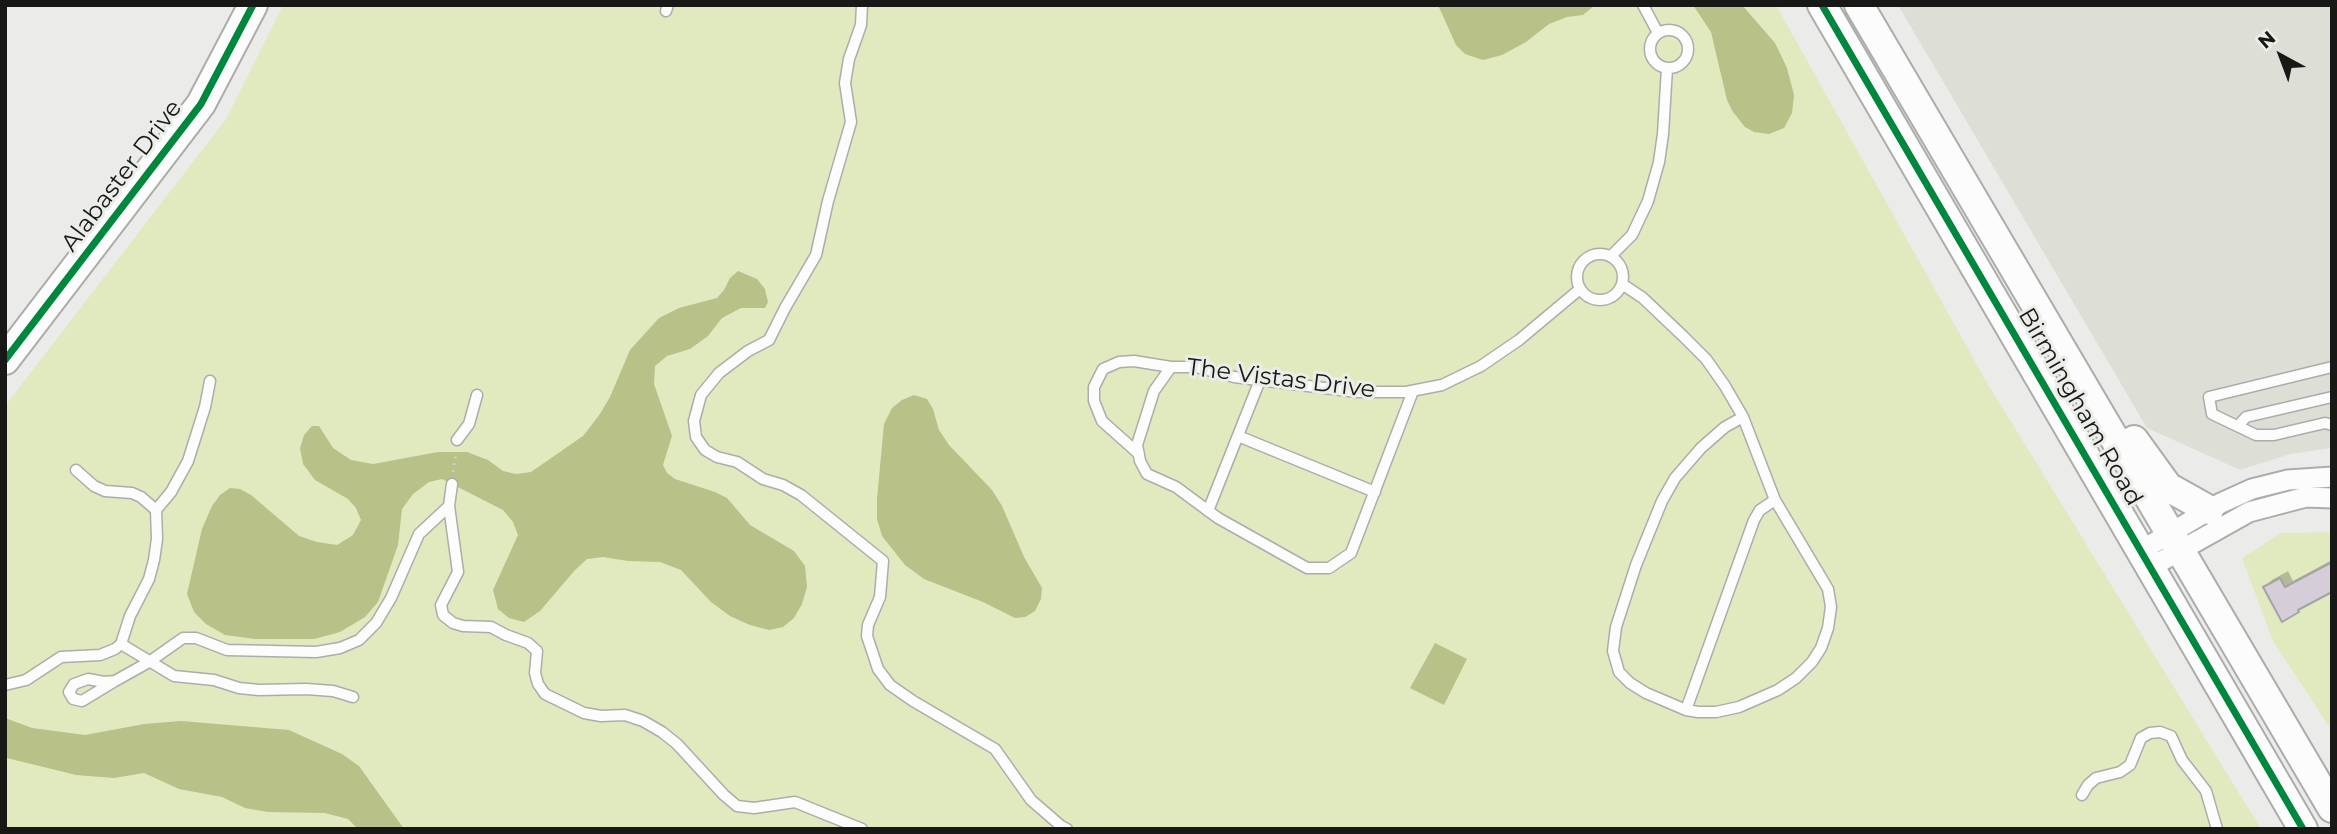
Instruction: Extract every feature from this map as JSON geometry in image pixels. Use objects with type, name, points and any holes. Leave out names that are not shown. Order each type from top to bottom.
[{"type":"street","name":"Alabaster Drive","points":[[5,360],[201,104],[253,5]]},
{"type":"street","name":"Birmingham Road","points":[[1822,5],[2303,829]]},
{"type":"street","name":"Birmingham Road","points":[[1859,5],[2332,808]]},
{"type":"street","points":[[2072,368],[2094,380],[2105,392],[2161,479],[2208,510]]},
{"type":"street","points":[[2174,542],[2208,510],[2235,496],[2267,485],[2332,477]]},
{"type":"street","points":[[2146,559],[2174,542],[2263,506],[2306,497],[2332,498]]},
{"type":"lane","points":[[862,5],[861,25],[849,59],[845,83],[851,122],[828,201],[816,255],[769,340],[748,351],[719,373],[701,395],[694,421],[696,437],[705,450],[737,462],[763,479],[783,485],[801,495],[883,561],[880,597],[868,625],[867,636],[878,669],[890,685],[913,701],[995,749],[1031,800],[1067,829]]},
{"type":"lane","points":[[1643,5],[1658,33]]},
{"type":"lane","points":[[1671,30],[1683,35],[1688,47],[1685,60],[1680,65],[1667,68],[1652,57],[1650,44],[1658,33],[1671,30]]},
{"type":"lane","points":[[1611,256],[1632,235],[1648,201],[1663,134],[1667,68]]},
{"type":"lane","points":[[1596,254],[1611,256],[1621,268],[1622,284],[1613,296],[1599,300],[1584,295],[1577,274],[1583,261],[1596,254]]},
{"type":"lane","points":[[1622,284],[1643,298],[1706,359],[1744,417],[1775,500],[1828,589],[1831,607],[1821,648],[1797,678],[1739,707],[1716,712],[1686,710],[1646,693],[1619,672],[1614,651],[1616,627],[1636,565],[1662,501],[1675,478],[1701,448],[1726,427],[1744,417]]},
{"type":"lane","name":"The Vistas Drive","points":[[1413,391],[1350,553],[1329,568],[1307,568],[1208,511],[1176,487],[1147,474],[1137,445],[1154,391],[1171,367],[1196,367],[1234,377],[1357,392],[1413,391],[1442,385],[1481,366],[1518,340],[1580,289]]},
{"type":"lane","points":[[1139,454],[1102,421],[1094,401],[1094,387],[1103,369],[1119,362],[1134,361],[1171,367]]},
{"type":"lane","points":[[2332,367],[2209,397],[2212,414],[2256,435],[2274,435],[2325,423],[2332,425]]},
{"type":"lane","points":[[1208,511],[1259,380]]},
{"type":"lane","points":[[5,685],[26,680],[61,657],[100,654],[121,644],[130,616],[149,579],[157,539],[156,510],[171,492],[188,461],[210,381]]},
{"type":"lane","points":[[457,440],[469,424],[477,395]]},
{"type":"lane","points":[[2238,426],[2246,417],[2332,397]]},
{"type":"lane","points":[[1238,436],[1375,492]]},
{"type":"lane","points":[[76,470],[94,486],[105,491],[132,493],[156,510]]},
{"type":"lane","points":[[452,484],[449,506],[458,572],[441,605],[443,615],[453,623],[491,627],[528,643],[537,651],[535,673],[545,694],[584,713],[601,716],[625,715],[643,721],[677,744],[737,806],[754,808],[795,802],[862,829]]},
{"type":"lane","points":[[1686,710],[1754,520],[1760,510],[1775,500]]},
{"type":"lane","points":[[115,681],[149,662],[183,638],[196,638],[227,650],[316,652],[340,648],[359,640],[376,623],[391,598],[419,534],[449,506]]},
{"type":"lane","points":[[121,644],[174,676],[214,680],[239,688],[333,691],[353,696]]},
{"type":"lane","points":[[2082,795],[2096,778],[2120,772],[2130,765],[2141,738],[2160,732],[2171,736],[2182,760],[2206,791],[2217,829]]},
{"type":"path","points":[[452,484],[457,440]]},
{"type":"shaded area","points":[[283,5],[1776,5],[1986,381],[2261,829],[5,829],[5,406],[226,119]]},
{"type":"shaded area","points":[[1438,5],[1595,5],[1583,15],[1567,17],[1549,24],[1526,42],[1502,55],[1483,60],[1465,54],[1456,45]]},
{"type":"shaded area","points":[[1693,5],[1742,5],[1775,43],[1787,68],[1794,95],[1792,113],[1784,128],[1769,134],[1754,132],[1745,127],[1733,112],[1727,100],[1711,32]]},
{"type":"shaded area","points":[[1898,5],[2332,5],[2332,448],[2290,454],[2240,470],[2147,428]]},
{"type":"shaded area","points":[[738,271],[757,279],[765,289],[768,302],[765,308],[741,308],[722,318],[708,336],[690,349],[667,356],[655,366],[654,384],[672,436],[663,465],[667,473],[675,479],[727,498],[750,525],[794,551],[805,566],[807,587],[794,618],[783,627],[769,630],[730,616],[711,602],[681,570],[660,562],[603,557],[587,559],[540,611],[524,622],[509,618],[498,609],[493,590],[518,535],[513,522],[503,510],[442,479],[429,482],[413,494],[402,509],[398,545],[378,602],[365,617],[340,632],[314,639],[255,639],[225,635],[206,624],[194,612],[187,594],[202,529],[212,506],[220,495],[230,488],[240,489],[251,495],[299,536],[337,545],[353,535],[361,520],[356,508],[348,499],[315,480],[303,464],[300,448],[304,435],[312,426],[319,426],[333,448],[351,460],[373,464],[438,452],[467,452],[488,460],[503,471],[516,474],[531,472],[583,436],[610,397],[630,350],[659,318],[679,308],[717,298]]},
{"type":"shaded area","points":[[914,395],[927,399],[939,430],[949,445],[992,490],[1002,506],[1024,557],[1042,588],[1041,599],[1035,611],[1025,617],[1015,618],[983,602],[924,579],[905,565],[882,536],[877,519],[877,499],[884,424],[892,408]]},
{"type":"shaded area","points":[[2332,532],[2332,731],[2273,641],[2242,558],[2281,533]]},
{"type":"shaded area","points":[[1435,643],[1467,659],[1444,705],[1410,688]]},
{"type":"shaded area","points":[[5,718],[32,728],[85,735],[144,724],[181,721],[289,730],[342,754],[359,766],[404,829],[358,829],[348,819],[325,813],[268,812],[245,808],[222,797],[179,789],[144,773],[114,778],[76,775],[7,758]]},
{"type":"building","points":[[2332,562],[2332,592],[2282,622],[2263,587],[2280,578],[2285,587]]},
{"type":"cycle path","points":[[5,360],[201,104],[253,5]]},
{"type":"cycle path","points":[[1822,5],[2303,829]]}]
